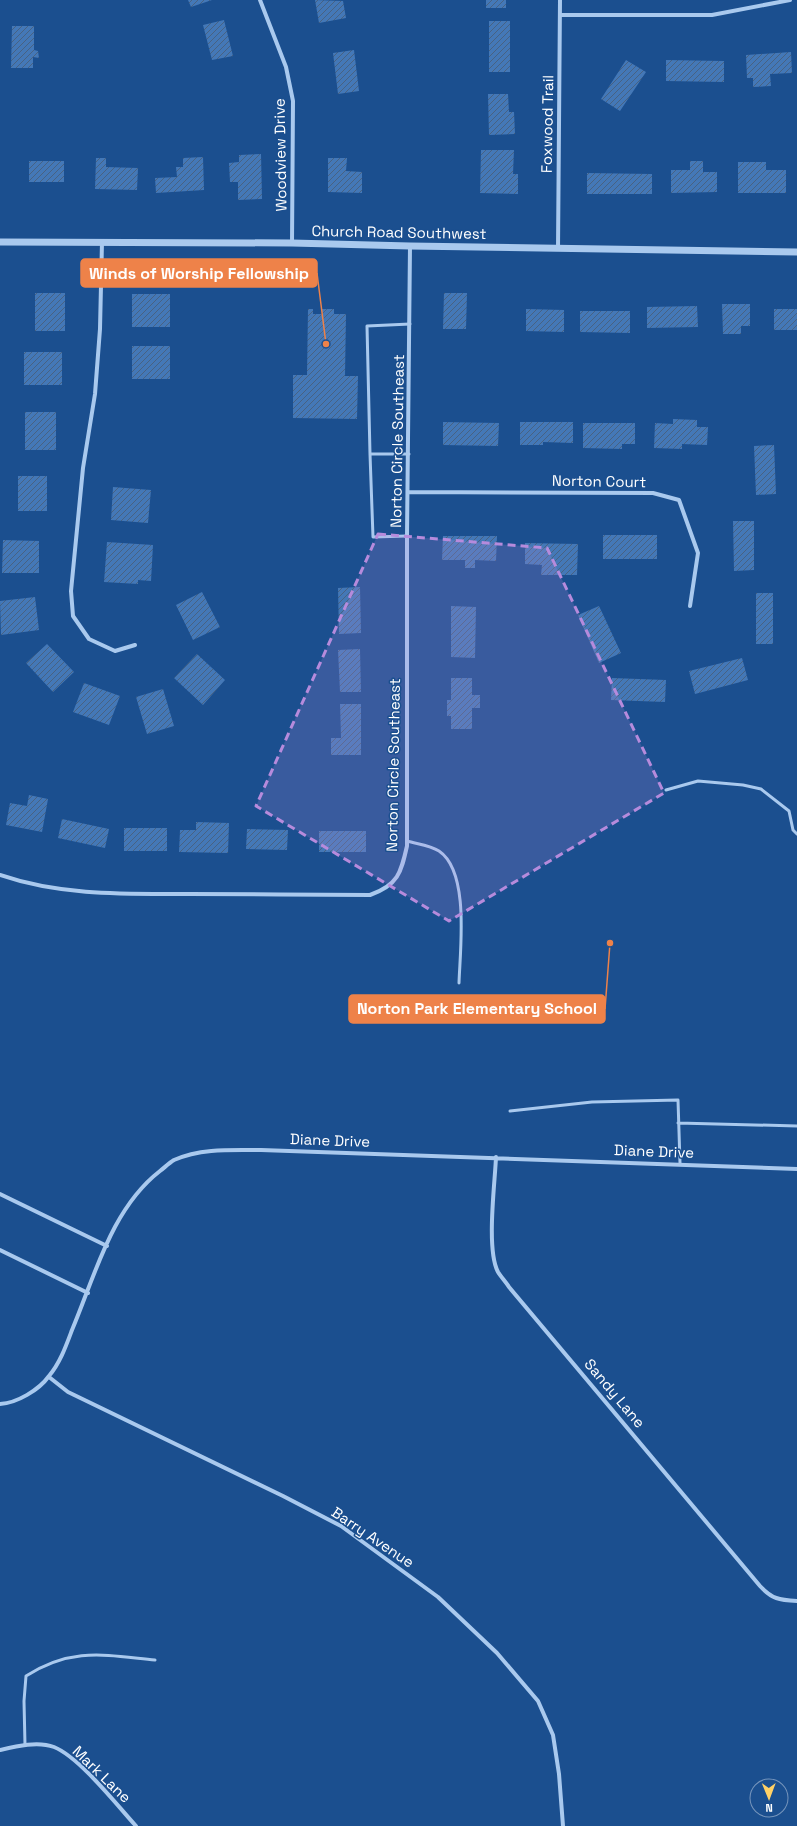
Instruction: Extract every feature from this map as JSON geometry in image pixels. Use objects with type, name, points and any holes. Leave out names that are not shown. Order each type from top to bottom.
[{"type":"street","name":"Woodview Drive","points":[[260,0],[286,67],[293,101],[294,130],[292,243]]},
{"type":"street","name":"Foxwood Trail","points":[[558,249],[560,0]]},
{"type":"street","points":[[560,15],[712,15],[790,0]]},
{"type":"street","name":"Church Road Southwest","points":[[0,242],[292,243],[558,249],[797,252]]},
{"type":"street","points":[[102,242],[100,329],[94,394],[83,468],[71,591],[72,604],[73,616],[89,639],[115,651],[134,645]]},
{"type":"street","name":"Norton Circle Southeast","points":[[0,875],[18,882],[54,889],[91,893],[370,895],[384,890],[394,883],[403,863],[407,842],[407,536],[409,492],[410,246]]},
{"type":"street","name":"Norton Court","points":[[409,492],[653,493],[679,500],[698,554],[690,606]]},
{"type":"street","name":"Diane Drive","points":[[0,1404],[17,1399],[34,1390],[49,1377],[60,1359],[123,1211],[146,1182],[174,1160],[202,1152],[261,1150],[680,1163],[797,1169]]},
{"type":"street","name":"Sandy Lane","points":[[496,1157],[493,1235],[494,1256],[498,1271],[509,1287],[760,1586],[770,1596],[785,1600],[797,1601]]},
{"type":"street","points":[[0,1194],[107,1246]]},
{"type":"street","points":[[0,1250],[88,1293]]},
{"type":"street","name":"Barry Avenue","points":[[49,1377],[68,1392],[283,1496],[341,1526],[438,1597],[498,1653],[538,1701],[553,1736],[559,1774],[563,1826]]},
{"type":"street","name":"Mark Lane","points":[[0,1750],[25,1745],[54,1747],[73,1759],[136,1826]]},
{"type":"lane","points":[[407,536],[373,537],[368,326],[410,324]]},
{"type":"lane","points":[[370,454],[409,454]]},
{"type":"lane","points":[[666,790],[698,782],[743,784],[761,789],[789,811],[793,830],[797,834]]},
{"type":"lane","points":[[407,842],[427,846],[439,851],[450,862],[455,873],[460,907],[460,983]]},
{"type":"lane","points":[[510,1111],[592,1102],[678,1100],[680,1163]]},
{"type":"lane","points":[[678,1123],[797,1126]]},
{"type":"lane","points":[[25,1745],[24,1701],[26,1676],[42,1666],[60,1659],[90,1654],[155,1660]]},
{"type":"highlighted area","points":[[378,534],[547,548],[664,793],[449,921],[256,806]]},
{"type":"building","points":[[188,0],[212,0],[191,7]]},
{"type":"building","points":[[315,0],[343,1],[346,18],[319,23]]},
{"type":"building","points":[[486,0],[506,0],[506,8],[486,8]]},
{"type":"building","points":[[224,20],[233,56],[212,60],[203,25]]},
{"type":"building","points":[[489,21],[510,21],[510,72],[489,72]]},
{"type":"building","points":[[12,26],[34,26],[34,50],[38,51],[39,58],[33,57],[33,68],[11,68]]},
{"type":"building","points":[[354,50],[359,91],[338,94],[333,53]]},
{"type":"building","points":[[791,52],[792,73],[770,74],[771,86],[753,87],[753,78],[747,78],[746,55]]},
{"type":"building","points":[[626,60],[646,72],[620,111],[601,99]]},
{"type":"building","points":[[666,60],[724,61],[724,82],[666,81]]},
{"type":"building","points":[[488,94],[508,94],[509,112],[514,112],[515,134],[489,135]]},
{"type":"building","points":[[481,150],[514,150],[513,174],[518,174],[518,194],[480,193]]},
{"type":"building","points":[[261,154],[262,199],[238,200],[238,182],[230,182],[229,163],[239,162],[239,155]]},
{"type":"building","points":[[203,157],[204,190],[156,193],[155,178],[177,177],[176,167],[183,167],[183,158]]},
{"type":"building","points":[[96,158],[106,158],[106,167],[138,168],[137,190],[95,189]]},
{"type":"building","points":[[328,158],[347,158],[346,171],[362,172],[362,193],[328,192]]},
{"type":"building","points":[[29,161],[64,161],[64,182],[29,182]]},
{"type":"building","points":[[690,161],[703,161],[703,172],[717,172],[717,192],[671,193],[671,170],[690,170]]},
{"type":"building","points":[[738,162],[766,162],[766,170],[786,170],[786,193],[738,193]]},
{"type":"building","points":[[587,173],[652,174],[652,194],[587,194]]},
{"type":"building","points":[[35,293],[65,293],[65,331],[35,331]]},
{"type":"building","points":[[444,293],[467,293],[466,329],[443,329]]},
{"type":"building","points":[[132,294],[170,294],[170,327],[132,327]]},
{"type":"building","points":[[722,304],[750,304],[750,326],[741,326],[741,334],[723,334]]},
{"type":"building","points":[[697,306],[698,327],[647,328],[647,307]]},
{"type":"building","points":[[308,309],[313,309],[313,314],[322,314],[322,309],[334,309],[334,314],[346,314],[345,376],[358,376],[357,419],[293,418],[293,375],[307,375]]},
{"type":"building","points":[[526,309],[564,310],[564,332],[526,331]]},
{"type":"building","points":[[774,309],[797,309],[797,330],[774,330]]},
{"type":"building","points":[[580,311],[630,311],[630,333],[580,332]]},
{"type":"building","points":[[132,346],[170,346],[170,379],[132,379]]},
{"type":"building","points":[[24,352],[62,352],[62,385],[24,385]]},
{"type":"building","points":[[25,412],[56,412],[56,450],[25,450]]},
{"type":"building","points":[[673,419],[697,420],[697,427],[708,427],[707,445],[682,444],[682,449],[654,448],[655,423],[673,424]]},
{"type":"building","points":[[443,422],[499,423],[498,446],[443,445]]},
{"type":"building","points":[[520,422],[573,422],[573,443],[543,442],[543,445],[520,445]]},
{"type":"building","points":[[583,423],[635,423],[635,444],[622,444],[622,449],[583,448]]},
{"type":"building","points":[[774,445],[776,494],[756,495],[754,446]]},
{"type":"building","points":[[18,476],[47,476],[47,511],[18,511]]},
{"type":"building","points":[[113,487],[151,490],[148,523],[111,520]]},
{"type":"building","points":[[733,521],[754,521],[754,570],[734,571]]},
{"type":"building","points":[[603,535],[657,535],[657,559],[603,559]]},
{"type":"building","points":[[443,536],[497,536],[496,561],[475,560],[475,568],[465,568],[465,560],[442,560]]},
{"type":"building","points":[[3,540],[39,541],[39,573],[2,573]]},
{"type":"building","points":[[107,542],[153,545],[151,581],[138,580],[138,584],[104,582]]},
{"type":"building","points":[[525,543],[578,544],[577,575],[541,575],[542,565],[525,564]]},
{"type":"building","points":[[360,587],[361,633],[339,634],[338,588]]},
{"type":"building","points":[[202,592],[220,627],[193,640],[176,605]]},
{"type":"building","points":[[756,593],[773,593],[773,644],[756,644]]},
{"type":"building","points":[[35,597],[39,630],[1,635],[0,601]]},
{"type":"building","points":[[451,606],[476,607],[475,658],[451,657]]},
{"type":"building","points":[[599,606],[621,653],[599,663],[578,615]]},
{"type":"building","points":[[47,644],[74,672],[53,692],[26,663]]},
{"type":"building","points":[[360,649],[361,692],[340,692],[338,650]]},
{"type":"building","points":[[197,654],[225,680],[203,705],[174,678]]},
{"type":"building","points":[[742,658],[748,680],[695,694],[689,671]]},
{"type":"building","points":[[451,678],[472,678],[472,695],[480,695],[480,708],[472,708],[472,729],[451,729],[451,716],[447,716],[447,700],[451,700]]},
{"type":"building","points":[[612,678],[666,680],[665,702],[611,700]]},
{"type":"building","points":[[84,683],[120,696],[109,725],[73,712]]},
{"type":"building","points":[[163,689],[174,726],[147,734],[136,697]]},
{"type":"building","points":[[340,704],[361,704],[361,755],[331,755],[331,738],[341,738]]},
{"type":"building","points":[[29,795],[48,799],[42,832],[6,825],[10,803],[27,806]]},
{"type":"building","points":[[62,819],[109,829],[105,848],[58,838]]},
{"type":"building","points":[[196,822],[229,823],[228,853],[179,852],[180,830],[196,830]]},
{"type":"building","points":[[124,828],[167,828],[167,851],[124,851]]},
{"type":"building","points":[[247,829],[288,830],[287,850],[246,849]]},
{"type":"building","points":[[319,831],[366,831],[366,852],[319,852]]},
{"type":"place","name":"Winds of Worship Fellowship","points":[[326,344]]},
{"type":"place","name":"Norton Park Elementary School","points":[[610,943]]}]
